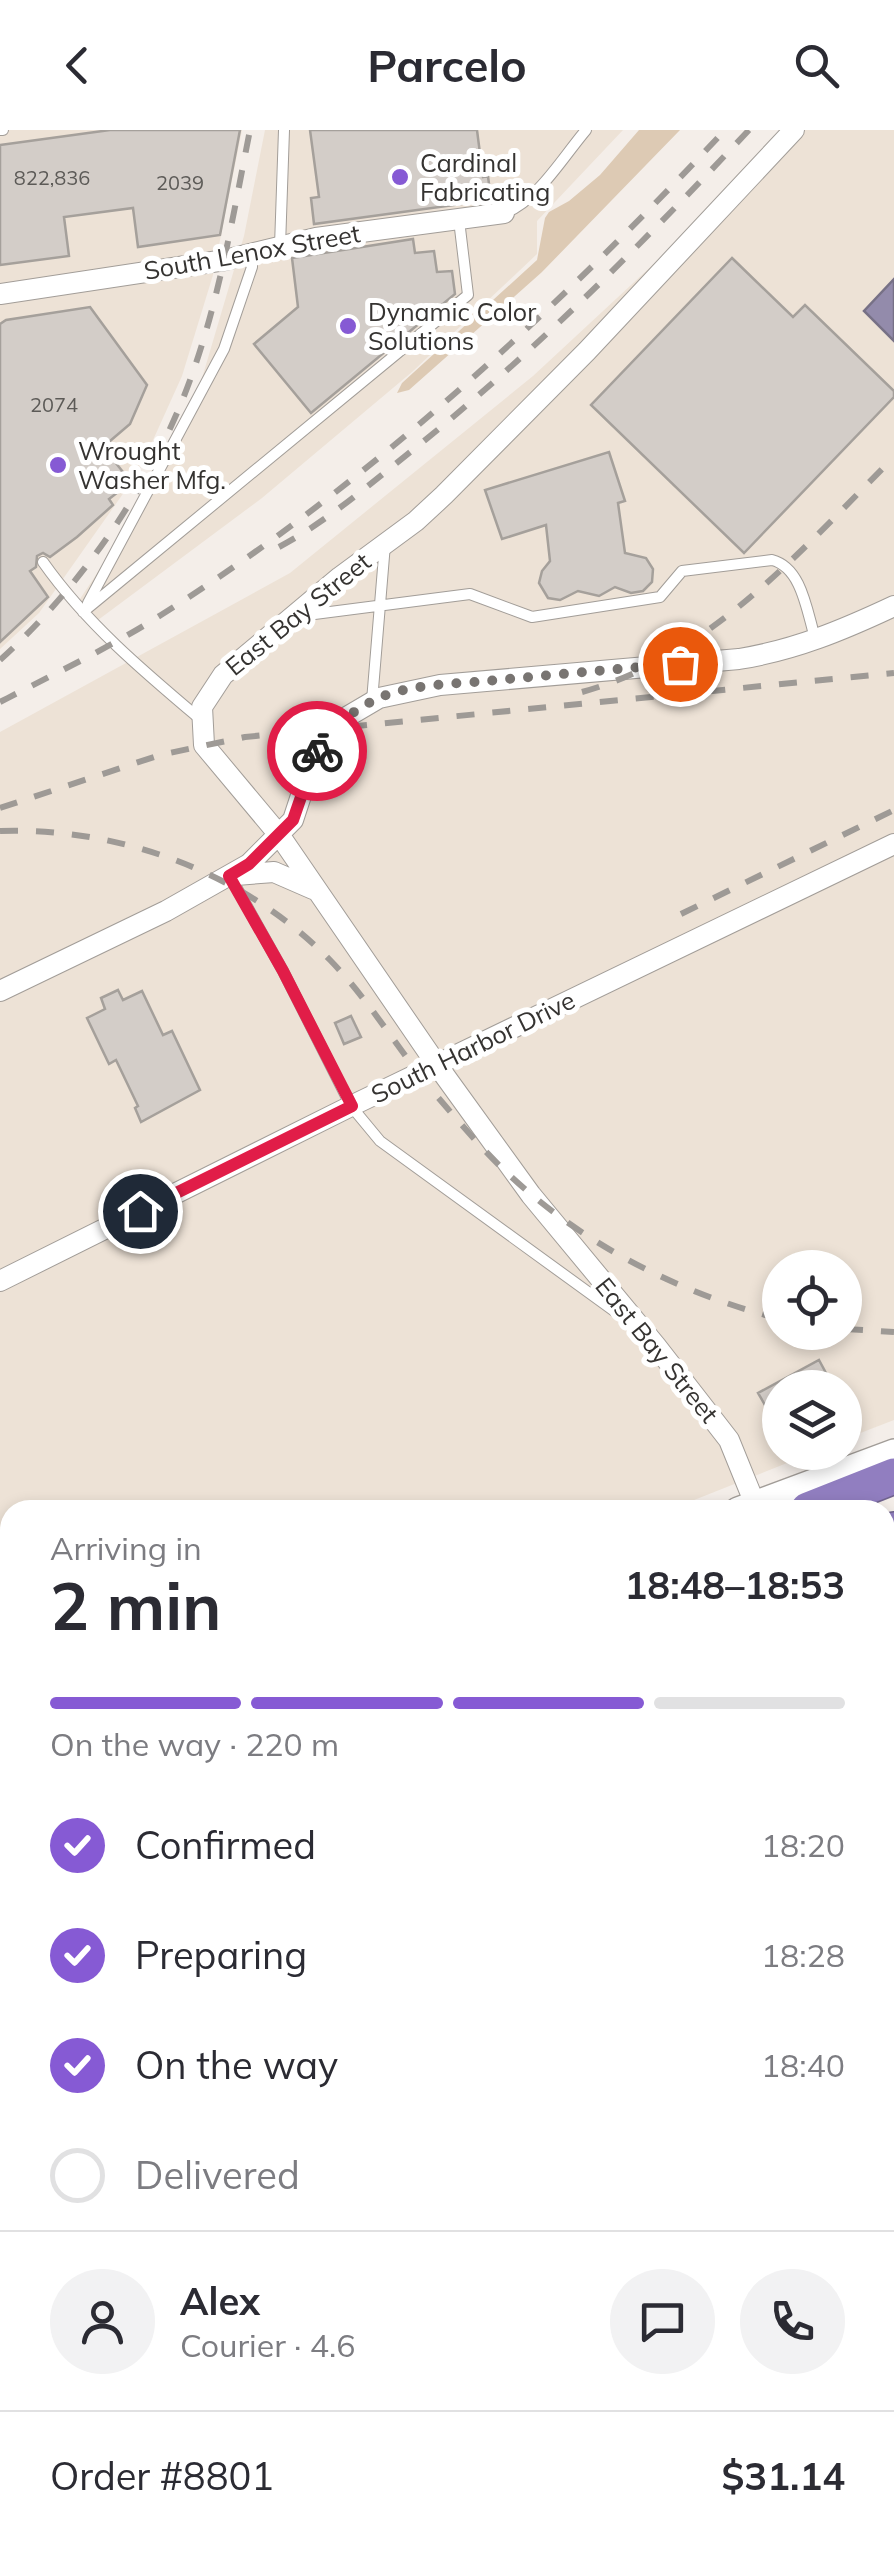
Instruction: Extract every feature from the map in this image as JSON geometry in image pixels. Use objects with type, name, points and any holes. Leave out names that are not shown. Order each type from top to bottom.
[{"type":"highway","points":[[833,1500],[894,1476]]},
{"type":"street","name":"East Bay Street","points":[[745,1500],[729,1440],[531,1196],[280,836],[204,744],[200,718],[208,693],[223,674],[444,494],[587,351],[794,130]]},
{"type":"street","name":"South Lenox Street","points":[[0,294],[504,213]]},
{"type":"street","points":[[0,990],[166,911],[249,864],[293,820],[323,740],[345,718],[372,702],[394,693],[440,685],[740,659],[780,652],[816,641],[894,606]]},
{"type":"street","name":"South Harbor Drive","points":[[0,1281],[894,844]]},
{"type":"street","points":[[229,876],[274,872],[319,892]]},
{"type":"street","points":[[766,1500],[894,1452]]},
{"type":"lane","points":[[280,246],[284,130]]},
{"type":"lane","points":[[504,213],[518,208],[586,130]]},
{"type":"lane","points":[[84,612],[468,295],[458,219]]},
{"type":"lane","points":[[84,612],[224,350],[252,267],[252,253]]},
{"type":"lane","points":[[372,702],[385,544]]},
{"type":"lane","points":[[293,616],[470,594],[532,617],[660,598],[682,571],[772,560],[785,564],[794,574],[816,641]]},
{"type":"lane","points":[[43,562],[64,592],[130,660],[200,718]]},
{"type":"lane","points":[[229,876],[352,1106],[380,1141],[516,1236],[648,1336]]},
{"type":"shaded area","points":[[0,130],[242,130],[213,275],[182,376],[139,471],[39,613],[0,649]]},
{"type":"shaded area","points":[[265,130],[623,130],[537,221],[537,254],[412,372],[262,498],[94,623],[76,605],[151,492],[200,385],[244,236]]},
{"type":"shaded area","points":[[639,130],[680,130],[542,272],[409,390],[397,393],[402,383],[537,260],[549,212],[600,175]]},
{"type":"shaded area","points":[[798,130],[894,130],[894,279],[864,311],[894,341],[894,1420],[862,1432],[862,1370],[762,1370],[762,1470],[769,1470],[694,1500],[0,1500],[0,732],[290,573],[533,376]]},
{"type":"shaded area","points":[[894,279],[894,341],[864,311]]},
{"type":"building","points":[[110,130],[240,130],[220,235],[138,247],[133,208],[64,217],[69,256],[0,265],[0,145]]},
{"type":"building","name":"Cardinal Fabricating","points":[[310,130],[477,130],[483,177],[488,176],[491,200],[314,224],[311,198],[319,197]]},
{"type":"building","name":"Dynamic Color Solutions","points":[[413,239],[415,253],[434,251],[437,272],[452,271],[455,294],[311,413],[254,344],[298,307],[292,258]]},
{"type":"building","points":[[732,258],[793,317],[805,305],[894,391],[894,397],[744,553],[591,405]]},
{"type":"building","name":"Wrought Washer Mfg.","points":[[90,307],[147,385],[130,424],[103,447],[131,482],[109,499],[113,505],[77,537],[50,557],[43,553],[37,556],[36,567],[30,571],[48,597],[0,642],[0,324]]},
{"type":"building","points":[[609,452],[625,501],[618,503],[625,553],[646,558],[653,569],[652,582],[643,591],[631,593],[615,587],[599,596],[578,591],[560,600],[548,598],[539,583],[550,561],[546,525],[502,539],[485,490]]},
{"type":"building","points":[[118,990],[123,1000],[142,991],[163,1035],[172,1031],[200,1090],[141,1122],[135,1108],[138,1106],[116,1060],[109,1064],[87,1018],[105,1009],[101,998]]},
{"type":"building","points":[[351,1016],[361,1037],[344,1044],[335,1023]]},
{"type":"building","points":[[819,1360],[824,1370],[801,1370]]},
{"type":"railway","points":[[0,660],[89,563],[139,488],[179,409],[212,310],[250,130]]},
{"type":"railway","points":[[0,702],[161,615],[238,564],[387,451],[528,328],[725,130]]},
{"type":"railway","points":[[279,547],[349,501],[502,374],[628,255],[749,130]]},
{"type":"railway","points":[[582,692],[629,675],[714,626],[789,562],[894,457]]},
{"type":"railway","points":[[0,808],[160,755],[245,737],[894,673]]},
{"type":"railway","points":[[681,914],[894,810]]},
{"type":"railway","points":[[0,831],[91,837],[135,847],[178,861],[260,903],[330,960],[456,1118],[542,1204],[578,1230],[655,1274],[762,1314]]},
{"type":"railway","points":[[862,1330],[894,1332]]},
{"type":"way so far","points":[[317,751],[345,718],[394,693],[440,685],[680,664]]},
{"type":"place","name":"Cardinal Fabricating","points":[[400,177]]},
{"type":"place","name":"Dynamic Color Solutions","points":[[348,326]]},
{"type":"place","name":"Wrought Washer Mfg.","points":[[58,465]]},
{"type":"route","points":[[140,1211],[352,1106],[229,876],[249,864],[293,820],[317,751]]}]
